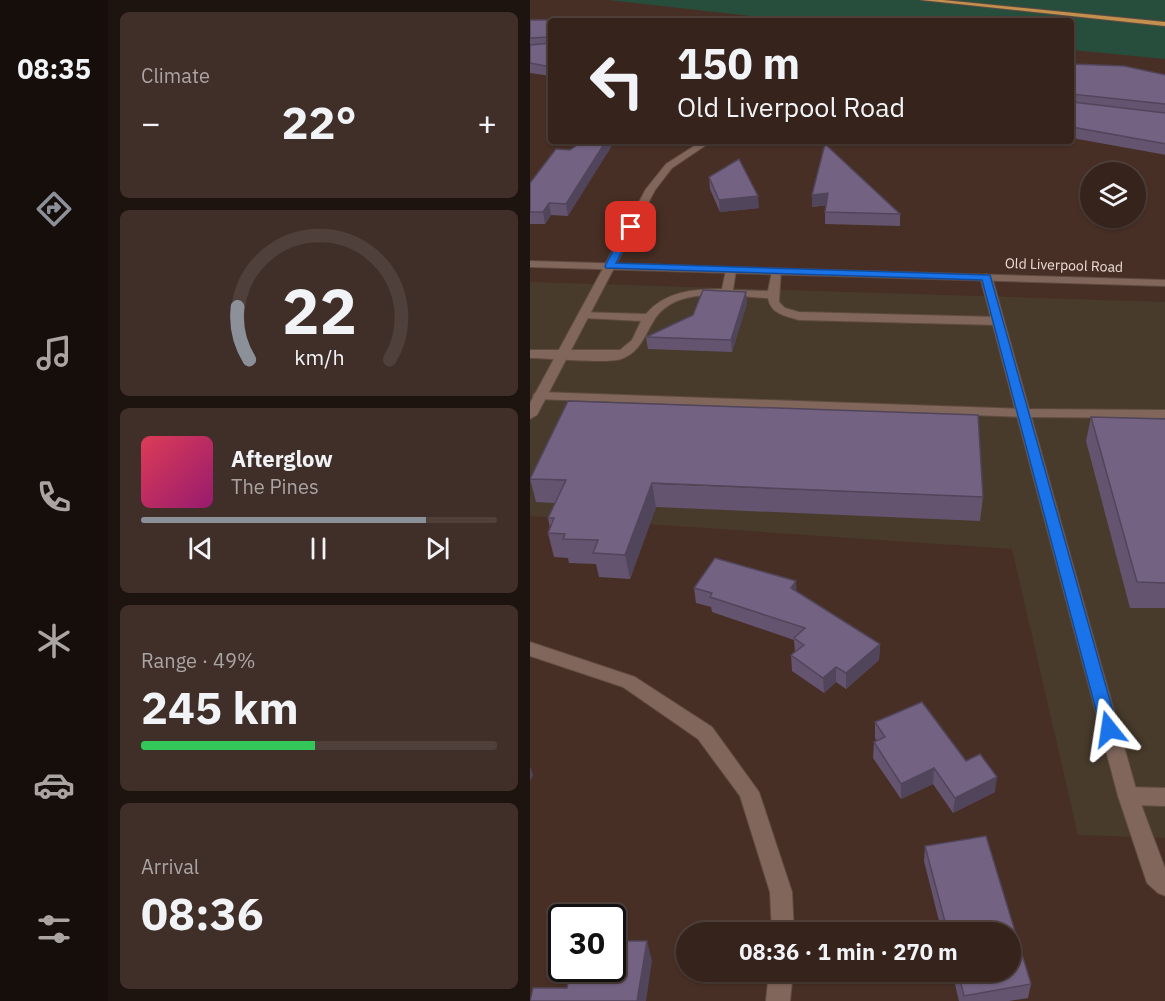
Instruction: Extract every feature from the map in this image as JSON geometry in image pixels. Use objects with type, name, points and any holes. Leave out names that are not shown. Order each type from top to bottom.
[{"type":"main road","points":[[924,0],[1166,24]]},
{"type":"street","points":[[530,415],[652,189],[669,166],[703,144]]},
{"type":"street","name":"Old Liverpool Road","points":[[530,264],[1166,283]]},
{"type":"street","points":[[726,293],[731,270]]},
{"type":"street","points":[[777,272],[772,295],[775,308],[783,313],[799,316],[997,321]]},
{"type":"street","points":[[986,277],[1128,796],[1155,876],[1166,886]]},
{"type":"street","points":[[530,354],[617,356],[636,346],[649,318],[659,306],[671,299],[690,293],[772,295]]},
{"type":"street","points":[[583,314],[649,318]]},
{"type":"street","points":[[540,396],[1023,413],[1166,414]]},
{"type":"street","points":[[530,648],[629,682],[705,733],[749,792],[780,892],[783,922]]},
{"type":"street","points":[[1128,796],[1166,797]]},
{"type":"street","points":[[778,1001],[780,982]]},
{"type":"shaded area","points":[[530,282],[1165,302],[1165,838],[1078,835],[1012,549],[530,516]]},
{"type":"green space","points":[[608,0],[1165,0],[1165,59],[1074,50],[1074,18],[769,18]]},
{"type":"building","points":[[530,20],[548,20],[548,37],[530,38]]},
{"type":"building","points":[[548,43],[548,66],[530,63],[530,45]]},
{"type":"building","points":[[1074,64],[1124,66],[1166,75],[1166,104],[1074,94]]},
{"type":"building","points":[[1074,102],[1166,113],[1166,144],[1074,127]]},
{"type":"building","points":[[579,144],[604,144],[566,204],[549,203],[543,212],[530,212],[530,183],[556,149],[570,150]]},
{"type":"building","points":[[825,144],[900,214],[825,212],[828,193],[812,195]]},
{"type":"building","points":[[739,159],[758,196],[719,200],[709,177]]},
{"type":"building","points":[[703,290],[746,292],[731,340],[646,337],[693,315]]},
{"type":"building","points":[[568,401],[978,415],[983,497],[652,483],[625,555],[593,553],[598,540],[563,539],[565,534],[548,533],[554,518],[548,518],[566,480],[530,479]]},
{"type":"building","points":[[1091,417],[1166,419],[1166,583],[1137,582]]},
{"type":"building","points":[[715,558],[796,581],[791,588],[880,644],[846,673],[836,667],[823,678],[791,655],[804,645],[794,638],[805,628],[710,597],[712,593],[694,588]]},
{"type":"building","points":[[922,702],[966,761],[980,754],[997,777],[955,798],[934,768],[901,784],[874,742],[885,737],[875,722]]},
{"type":"building","points":[[986,836],[1012,922],[945,922],[925,846]]},
{"type":"building","points":[[626,941],[647,941],[637,1001],[530,1001],[533,988],[567,988],[568,982],[626,982]]},
{"type":"building","points":[[1021,951],[1031,984],[964,996],[960,982],[1021,982]]},
{"type":"route","points":[[631,227],[610,266],[986,277],[1109,729]]}]
